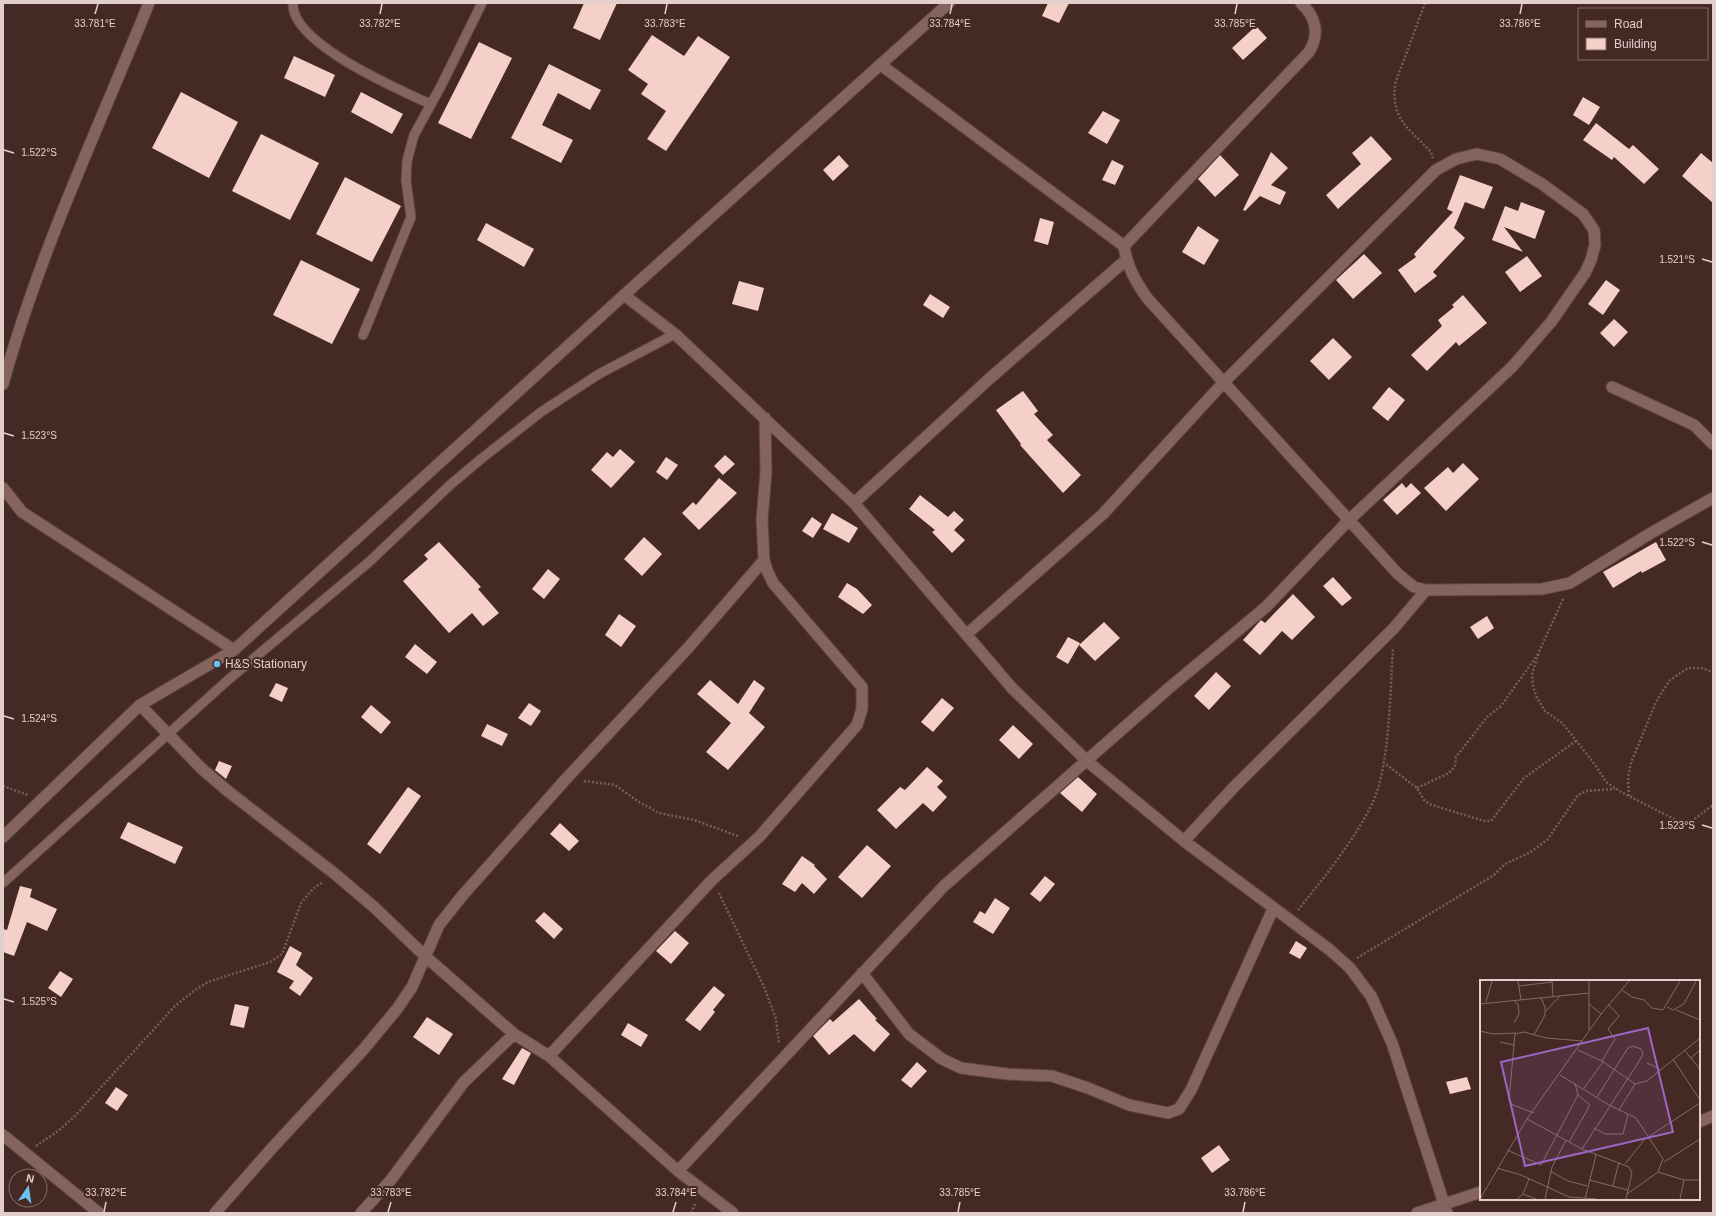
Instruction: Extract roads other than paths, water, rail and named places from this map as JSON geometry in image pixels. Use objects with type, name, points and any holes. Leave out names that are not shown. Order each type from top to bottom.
[{"type":"street","points":[[3,384],[11,356],[56,228],[149,3]]},
{"type":"street","points":[[3,838],[140,705],[234,650],[624,295],[949,3]]},
{"type":"street","points":[[1124,246],[1309,52],[1314,44],[1316,29],[1312,17],[1301,3]]},
{"type":"street","points":[[881,65],[1124,246],[1126,260],[1134,280],[1147,298],[1348,521],[1398,574],[1414,587],[1426,590],[1542,589],[1570,583],[1651,533],[1713,498]]},
{"type":"street","points":[[678,1171],[944,886],[1087,760],[1266,607],[1348,521],[1512,367],[1551,322],[1580,279],[1590,260],[1595,246],[1594,230],[1583,214],[1542,184],[1500,159],[1477,154],[1456,159],[1436,170],[1224,382],[1103,514],[967,634]]},
{"type":"street","points":[[854,503],[989,379],[1126,260]]},
{"type":"street","points":[[624,295],[675,334],[854,503],[1012,688],[1087,760],[1184,841],[1273,909],[1290,920],[1347,965],[1371,996],[1392,1042],[1445,1208]]},
{"type":"street","points":[[1612,387],[1694,425],[1713,444]]},
{"type":"street","points":[[549,1056],[712,880],[760,836],[857,725],[863,698],[862,687],[773,583],[764,560],[762,520],[766,472],[765,418]]},
{"type":"street","points":[[3,488],[22,512],[234,650]]},
{"type":"street","points":[[215,1213],[273,1147],[363,1050],[397,1009],[412,987],[432,940],[445,917],[565,780],[688,648],[764,560]]},
{"type":"street","points":[[1184,841],[1233,788],[1394,628],[1426,590]]},
{"type":"street","points":[[140,705],[168,735],[228,792],[335,874],[374,907],[426,957],[514,1034],[549,1056],[678,1171],[733,1213]]},
{"type":"street","points":[[862,973],[909,1034],[942,1059],[961,1068],[1007,1074],[1052,1076],[1088,1088],[1129,1105],[1168,1113],[1179,1109],[1191,1090],[1273,909]]},
{"type":"street","points":[[361,1213],[390,1181],[464,1082],[514,1034]]},
{"type":"street","points":[[1700,1122],[1713,1116]]},
{"type":"street","points":[[3,1135],[99,1213]]},
{"type":"street","points":[[1417,1213],[1445,1208],[1480,1192]]},
{"type":"lane","points":[[293,3],[296,19],[314,39],[361,70],[430,104]]},
{"type":"lane","points":[[363,335],[411,217],[406,180],[407,161],[414,135],[441,86],[482,3]]},
{"type":"lane","points":[[3,883],[228,680],[369,562],[450,485],[508,437],[541,412],[599,374],[675,334]]},
{"type":"place","name":"H&S Stationary","points":[[217,664]]}]
